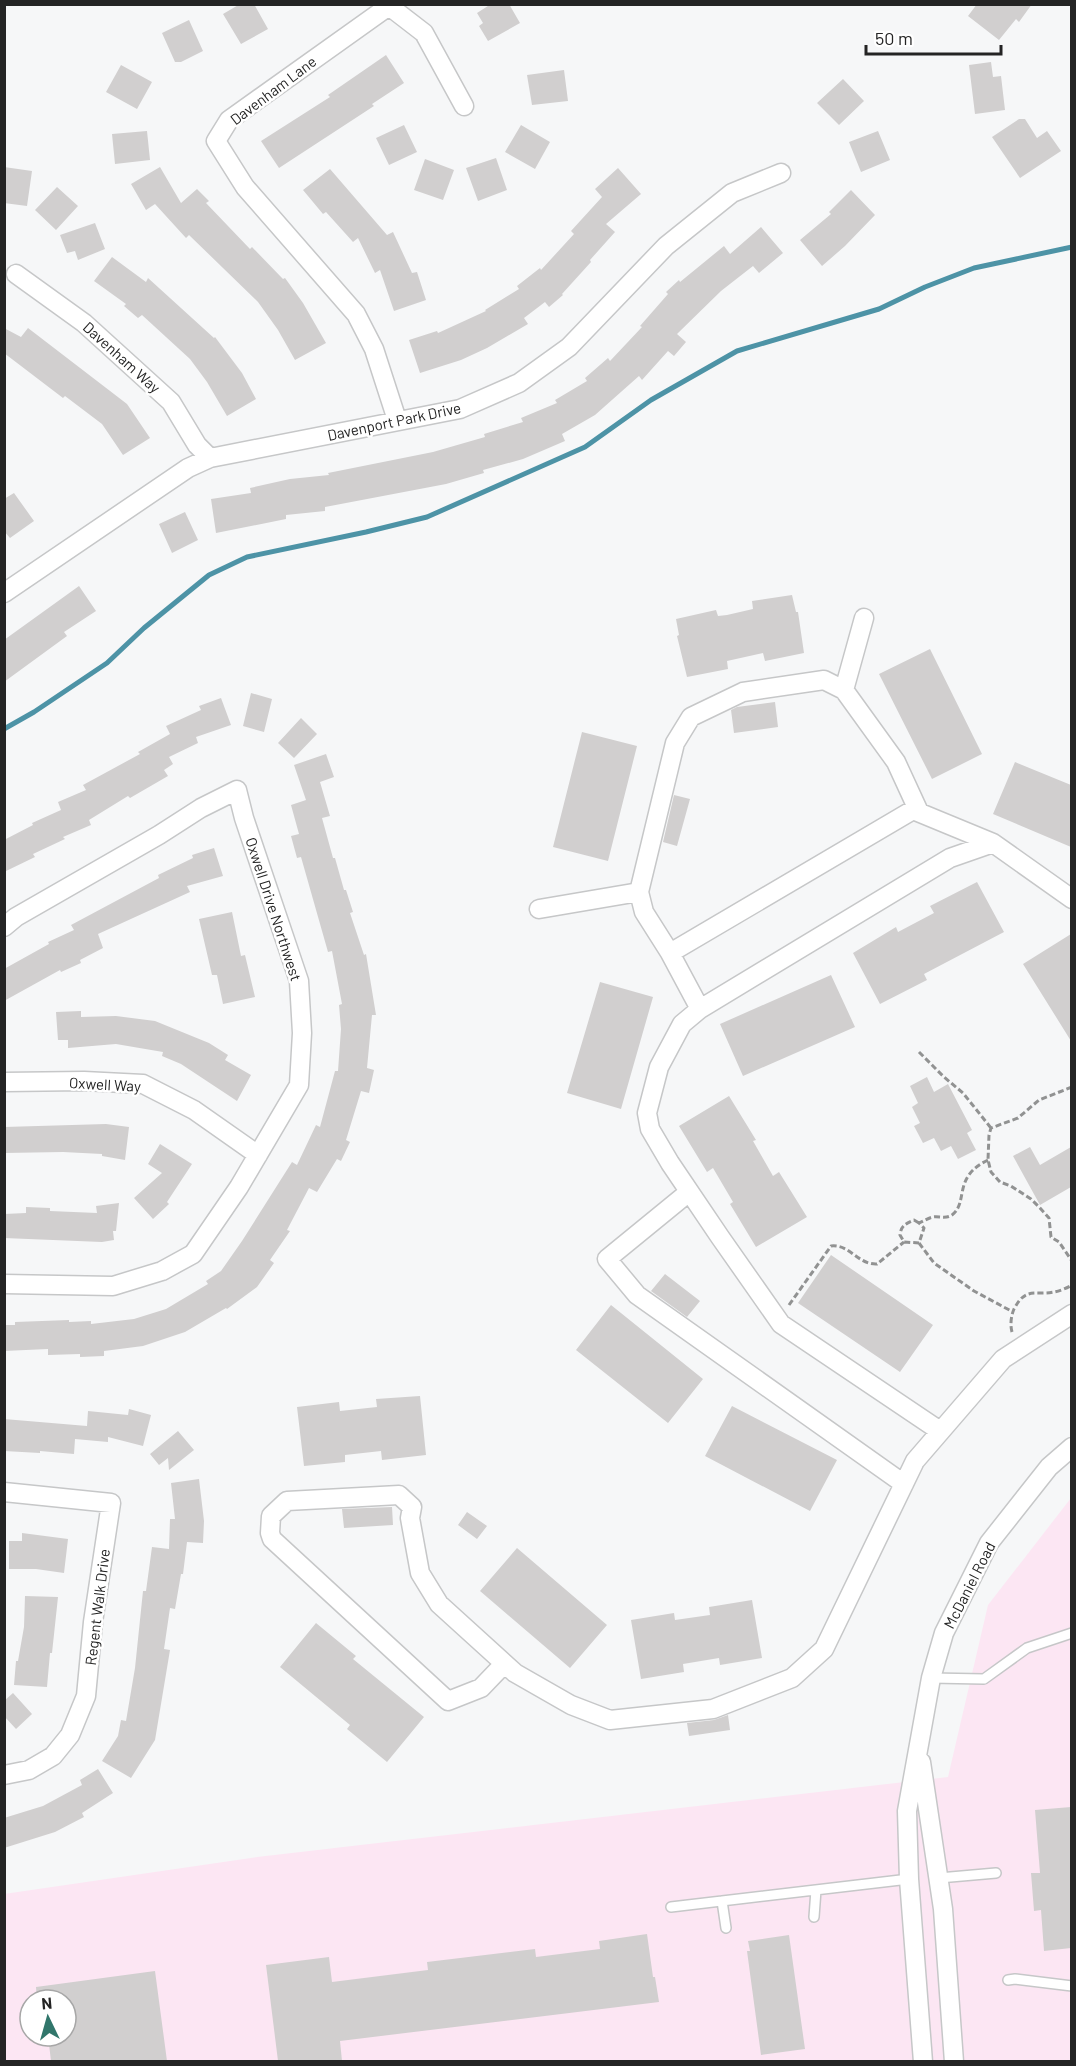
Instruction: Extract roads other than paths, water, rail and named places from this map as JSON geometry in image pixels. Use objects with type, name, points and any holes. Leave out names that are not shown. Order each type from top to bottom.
[{"type":"street","name":"Davenham Lane","points":[[397,420],[374,349],[356,314],[244,187],[216,141],[230,120],[389,6],[424,33],[464,106]]},
{"type":"street","name":"Davenport Park Drive","points":[[4,593],[188,468],[210,458],[460,409],[519,383],[569,347],[666,246],[732,194],[781,173]]},
{"type":"street","name":"Davenham Way","points":[[16,274],[84,322],[171,402],[197,446],[210,458]]},
{"type":"street","points":[[844,690],[864,618]]},
{"type":"street","points":[[700,1009],[670,953],[644,912],[639,892],[675,743],[691,717],[743,692],[824,680],[844,690],[896,762],[919,812]]},
{"type":"street","name":"Oxwell Drive Northwest","points":[[4,927],[16,917],[159,835],[201,808],[237,790],[244,818],[299,981],[302,1033],[299,1085],[258,1155],[193,1254],[162,1271],[113,1286],[4,1284]]},
{"type":"street","points":[[670,953],[913,810],[993,843],[1071,899]]},
{"type":"street","points":[[940,1431],[781,1324],[689,1192],[650,1130],[647,1113],[659,1066],[682,1024],[700,1009],[950,858],[993,843]]},
{"type":"street","points":[[539,909],[639,892]]},
{"type":"street","name":"Oxwell Way","points":[[4,1082],[143,1084],[195,1110],[258,1155]]},
{"type":"street","points":[[689,1192],[607,1260],[637,1295],[904,1484]]},
{"type":"street","points":[[504,1664],[481,1688],[448,1701],[272,1539],[271,1516],[287,1501],[399,1495],[412,1507],[410,1518],[420,1573],[439,1605],[515,1673],[571,1705],[610,1720],[713,1709],[792,1678],[824,1649],[915,1461],[1003,1359],[1071,1314]]},
{"type":"street","name":"McDaniel Road","points":[[923,2061],[909,1879],[907,1811],[931,1678],[944,1633],[988,1543],[1049,1467],[1071,1447]]},
{"type":"street","name":"Regent Walk Drive","points":[[4,1492],[111,1503],[93,1622],[86,1696],[70,1735],[52,1756],[29,1770],[4,1775]]},
{"type":"street","name":"McDaniel Road","points":[[919,1750],[943,1909],[954,2061]]},
{"type":"lane","points":[[931,1678],[984,1679],[1028,1648],[1071,1633]]},
{"type":"lane","points":[[939,1878],[996,1874]]},
{"type":"lane","points":[[671,1907],[909,1879]]},
{"type":"lane","points":[[814,1917],[816,1890]]},
{"type":"lane","points":[[722,1901],[726,1928]]},
{"type":"lane","points":[[1008,1980],[1071,1986]]},
{"type":"waterway","points":[[4,729],[34,712],[107,663],[144,628],[209,575],[247,557],[427,517],[585,447],[651,400],[737,351],[879,309],[925,287],[974,268],[1072,247]]}]
